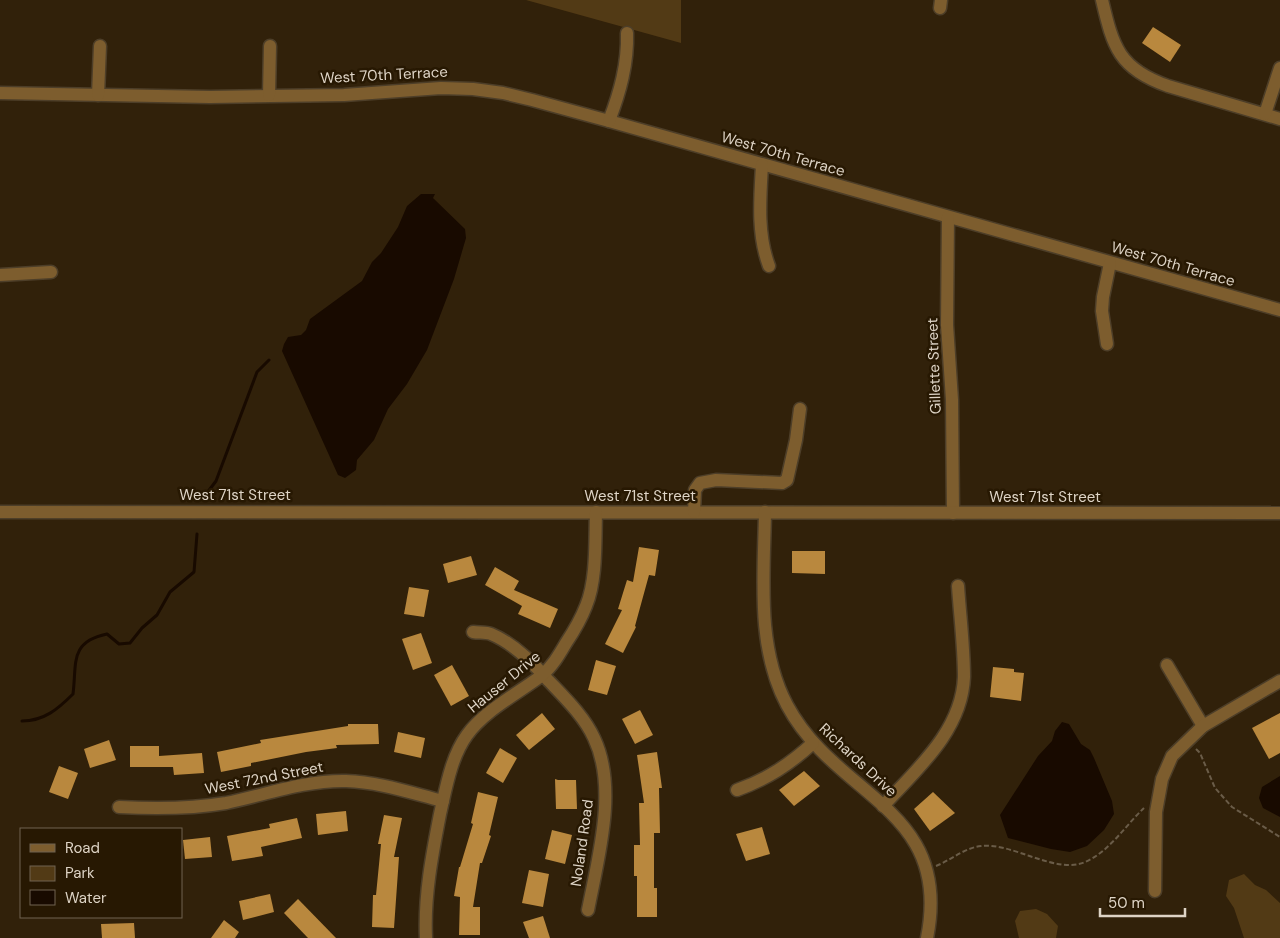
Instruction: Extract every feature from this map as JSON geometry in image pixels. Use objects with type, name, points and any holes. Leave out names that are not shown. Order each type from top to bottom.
[{"type":"street","points":[[1102,0],[1110,34],[1122,58],[1135,70],[1150,80],[1280,119]]},
{"type":"street","points":[[609,121],[626,68],[628,52],[627,33]]},
{"type":"street","points":[[98,95],[100,46]]},
{"type":"street","points":[[269,95],[270,46]]},
{"type":"street","points":[[1265,114],[1280,68]]},
{"type":"street","name":"West 70th Terrace","points":[[0,94],[181,97],[344,95],[380,94],[441,88],[473,88],[503,93],[609,121],[1280,310]]},
{"type":"street","points":[[762,165],[760,218],[764,251],[769,266]]},
{"type":"street","name":"Gillette Street","points":[[948,217],[947,325],[952,400],[953,513]]},
{"type":"street","points":[[1107,344],[1102,311],[1110,263]]},
{"type":"street","points":[[0,275],[51,272]]},
{"type":"street","points":[[694,512],[695,490],[700,483],[716,480],[782,483],[787,480],[796,440],[800,409]]},
{"type":"street","name":"West 71st Street","points":[[0,512],[1280,513]]},
{"type":"street","name":"Hauser Drive","points":[[426,938],[428,884],[443,801],[457,752],[473,728],[486,716],[543,674],[557,659],[587,605],[592,586],[596,512]]},
{"type":"street","name":"Richards Drive","points":[[765,512],[764,618],[773,667],[787,705],[813,743],[906,828],[922,856],[926,870],[931,899],[931,913],[926,938]]},
{"type":"street","points":[[882,806],[930,754],[947,732],[958,707],[964,678],[958,586]]},
{"type":"street","name":"Noland Road","points":[[473,632],[490,634],[511,644],[543,674],[577,712],[595,739],[604,770],[606,786],[603,823],[588,910]]},
{"type":"street","points":[[1166,665],[1203,726]]},
{"type":"street","points":[[1155,891],[1156,812],[1162,779],[1172,756],[1203,726],[1280,681]]},
{"type":"street","points":[[737,790],[760,782],[798,758],[813,743]]},
{"type":"street","name":"West 72nd Street","points":[[119,807],[156,809],[202,806],[307,785],[346,781],[368,783],[443,801]]},
{"type":"path","points":[[1188,739],[1200,753],[1215,788],[1232,807],[1280,838]]},
{"type":"path","points":[[926,870],[944,863],[972,847],[982,845],[997,846],[1056,863],[1078,865],[1101,852],[1143,809],[1159,796]]},
{"type":"green space","points":[[526,0],[681,0],[681,43]]},
{"type":"green space","points":[[1244,874],[1255,885],[1266,890],[1280,903],[1280,938],[1244,938],[1234,908],[1226,896],[1229,880]]},
{"type":"green space","points":[[1036,909],[1047,914],[1058,926],[1056,938],[1019,938],[1015,921],[1020,911]]},
{"type":"water","points":[[421,194],[435,194],[433,198],[465,229],[466,238],[454,279],[427,350],[407,384],[388,409],[374,440],[357,460],[356,470],[345,478],[338,475],[282,351],[288,337],[301,335],[306,330],[310,319],[362,281],[372,262],[381,253],[398,227],[407,206]]},
{"type":"water","points":[[1062,722],[1069,724],[1081,744],[1090,750],[1112,801],[1114,814],[1104,830],[1087,846],[1070,852],[1008,838],[1000,815],[1038,756],[1052,741],[1055,731]]},
{"type":"water","points":[[1280,776],[1280,817],[1263,808],[1259,798],[1262,787]]},
{"type":"building","points":[[1153,27],[1181,45],[1170,62],[1142,43]]},
{"type":"building","points":[[639,547],[659,550],[655,576],[649,575],[636,627],[623,653],[605,644],[622,610],[618,609],[627,580],[633,582]]},
{"type":"building","points":[[792,551],[825,551],[825,574],[792,573]]},
{"type":"building","points":[[471,556],[477,575],[448,583],[443,564]]},
{"type":"building","points":[[495,567],[519,581],[514,590],[558,609],[550,628],[518,614],[522,606],[485,585]]},
{"type":"building","points":[[409,587],[429,590],[424,617],[404,614]]},
{"type":"building","points":[[421,633],[432,663],[413,670],[402,639]]},
{"type":"building","points":[[596,660],[616,666],[607,695],[588,690]]},
{"type":"building","points":[[452,665],[469,696],[451,706],[434,675]]},
{"type":"building","points":[[993,667],[1014,669],[1014,672],[1024,673],[1021,701],[990,697]]},
{"type":"building","points":[[640,710],[653,735],[635,744],[622,719]]},
{"type":"building","points":[[542,713],[555,729],[529,750],[516,735]]},
{"type":"building","points":[[1280,713],[1280,753],[1269,759],[1252,728]]},
{"type":"building","points":[[348,724],[378,724],[379,744],[336,745],[337,748],[251,763],[251,766],[221,772],[217,752],[261,743],[260,740],[348,726]]},
{"type":"building","points":[[398,732],[425,738],[421,758],[394,752]]},
{"type":"building","points":[[109,740],[116,760],[90,768],[84,749]]},
{"type":"building","points":[[130,746],[159,746],[159,756],[202,753],[204,773],[174,775],[173,767],[130,767]]},
{"type":"building","points":[[500,748],[517,758],[503,783],[486,773]]},
{"type":"building","points":[[657,752],[662,788],[659,788],[660,833],[654,833],[654,888],[657,888],[657,917],[637,917],[637,876],[634,876],[634,845],[640,845],[639,803],[644,803],[637,755]]},
{"type":"building","points":[[59,766],[78,773],[68,799],[49,792]]},
{"type":"building","points":[[804,771],[820,786],[794,806],[779,790]]},
{"type":"building","points":[[555,779],[576,780],[577,809],[556,809]]},
{"type":"building","points":[[478,792],[498,797],[489,835],[491,836],[482,863],[480,863],[473,907],[480,907],[480,935],[459,935],[460,897],[454,896],[459,867],[473,824],[471,823]]},
{"type":"building","points":[[933,792],[955,813],[930,831],[914,809]]},
{"type":"building","points":[[346,811],[348,831],[318,835],[316,814]]},
{"type":"building","points":[[384,815],[402,818],[394,857],[399,857],[394,928],[372,927],[373,895],[376,895],[381,844],[378,844]]},
{"type":"building","points":[[297,818],[302,838],[261,847],[263,856],[232,861],[227,836],[270,828],[269,824]]},
{"type":"building","points":[[762,827],[770,854],[746,861],[736,834]]},
{"type":"building","points":[[552,830],[572,835],[565,864],[545,859]]},
{"type":"building","points":[[210,837],[212,857],[185,859],[183,840]]},
{"type":"building","points":[[529,870],[549,874],[543,907],[522,903]]},
{"type":"building","points":[[270,894],[274,912],[243,920],[239,901]]},
{"type":"building","points":[[298,899],[336,938],[308,938],[284,913]]},
{"type":"building","points":[[543,916],[550,938],[529,938],[523,922]]},
{"type":"building","points":[[224,920],[239,932],[235,938],[211,938]]},
{"type":"building","points":[[134,923],[135,938],[102,938],[101,924]]},
{"type":"waterway","points":[[207,493],[216,481],[257,372],[269,360]]},
{"type":"waterway","points":[[22,721],[37,719],[50,713],[73,694],[77,655],[86,642],[107,634],[119,644],[130,643],[142,628],[157,615],[170,592],[194,572],[197,534]]}]
